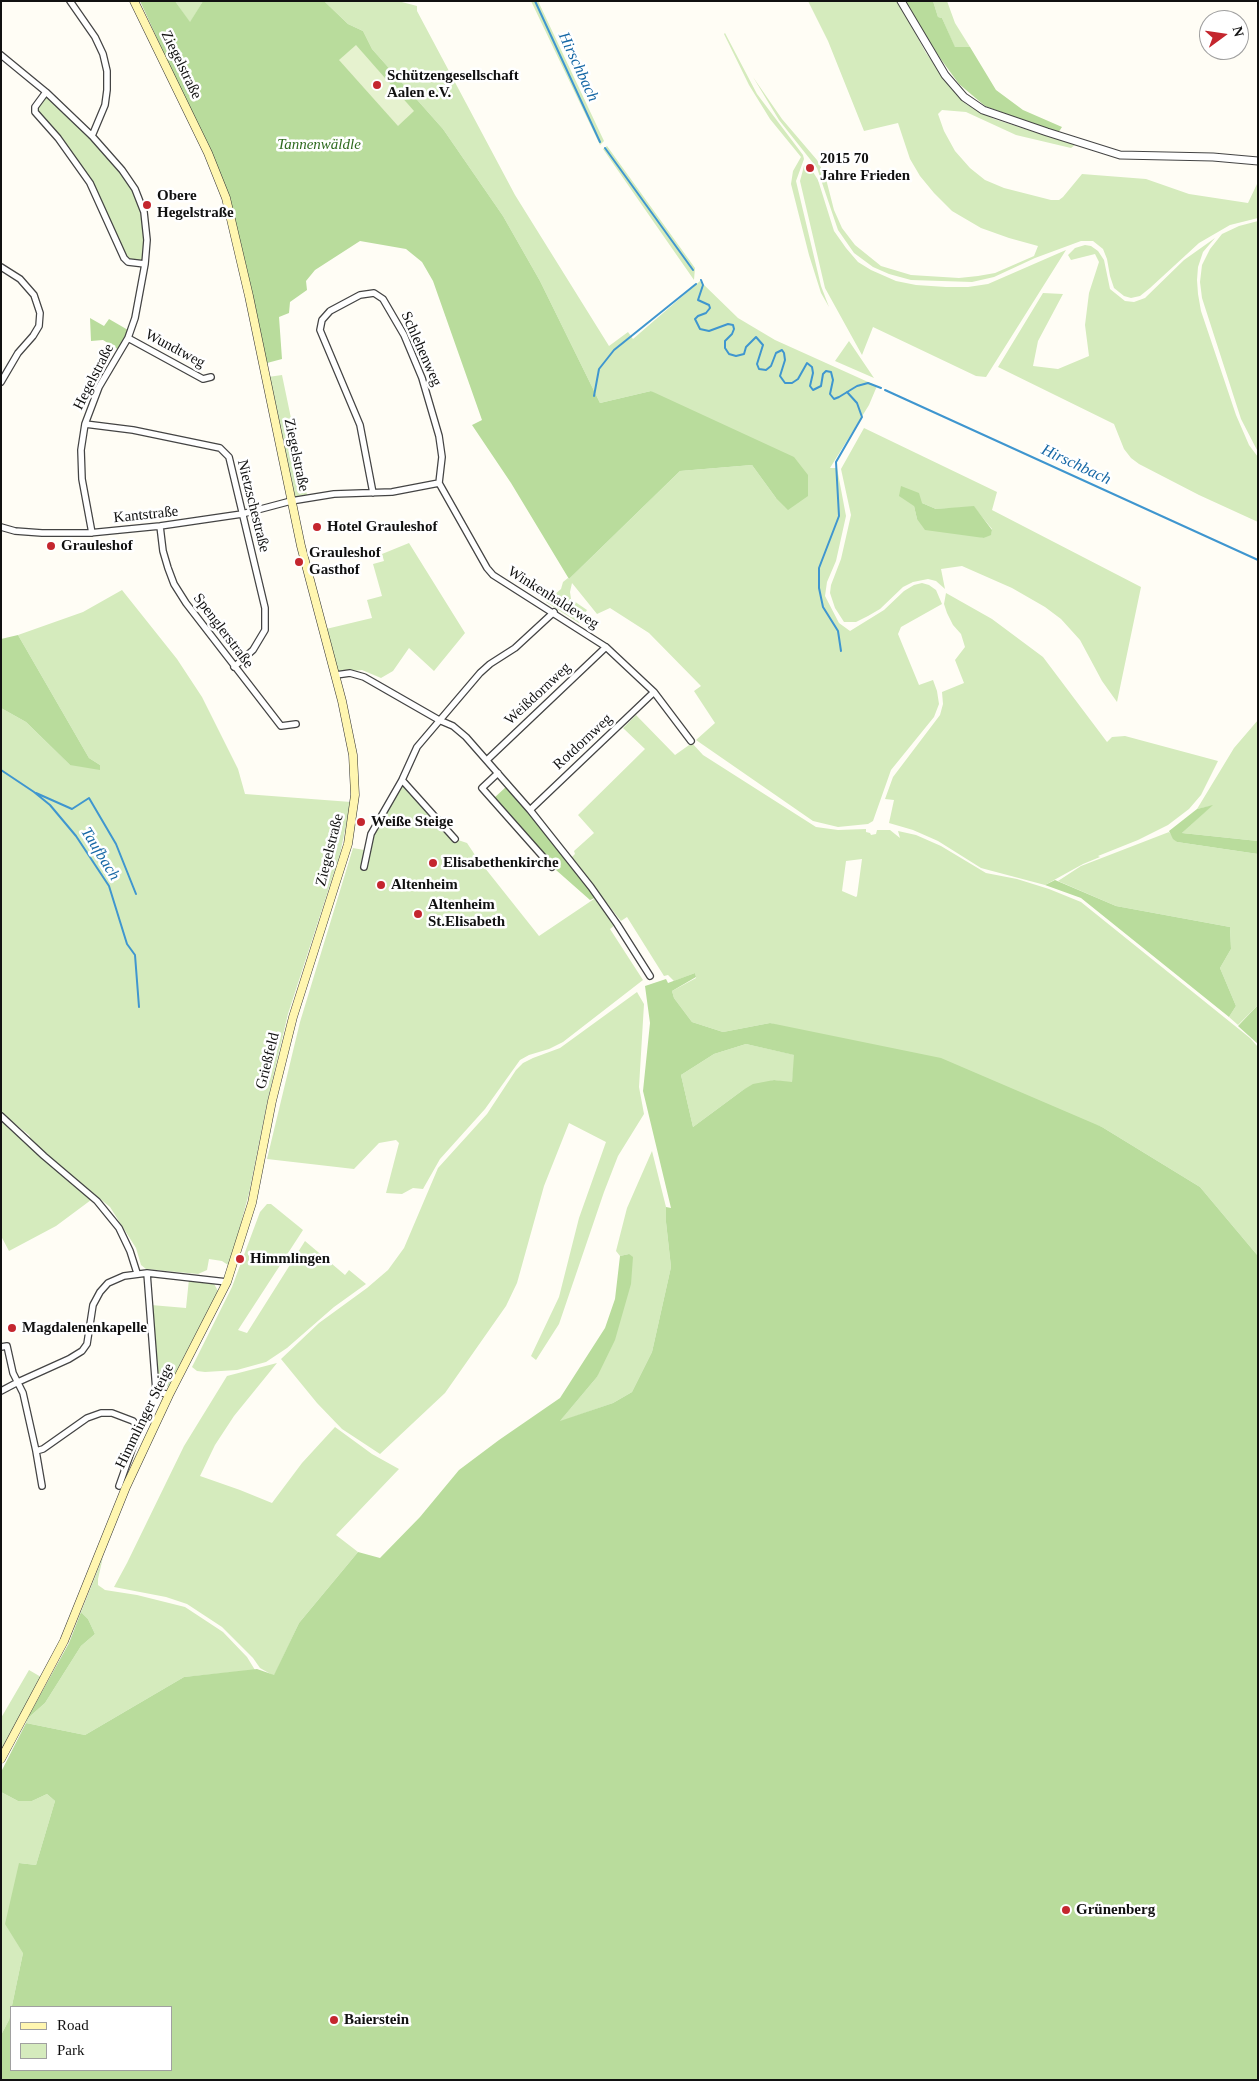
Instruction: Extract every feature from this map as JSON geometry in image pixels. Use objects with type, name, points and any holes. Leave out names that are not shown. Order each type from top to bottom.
[{"type":"main road","name":"Ziegelstraße","points":[[134,1],[208,153],[226,198],[242,262],[300,546],[336,675],[353,755],[355,795],[348,844],[323,928]]},
{"type":"main road","name":"Grießfeld","points":[[252,1203],[272,1101],[293,1017],[323,928]]},
{"type":"main road","name":"Himmlinger Steige","points":[[1,1759],[64,1641],[126,1487],[169,1395],[227,1282],[252,1203]]},
{"type":"street","points":[[70,1],[95,37],[103,54],[107,71],[105,105],[92,136]]},
{"type":"street","points":[[901,1],[945,75],[964,97],[983,110],[1120,155],[1213,157],[1258,161]]},
{"type":"street","name":"Hegelstraße","points":[[1,55],[46,92],[92,136],[122,170],[135,189],[144,212],[147,240],[142,289],[128,338],[99,387],[85,424],[81,450],[82,479],[92,533]]},
{"type":"street","points":[[46,92],[35,107],[35,112],[58,138],[90,183],[124,258],[128,262],[145,264]]},
{"type":"street","points":[[1,267],[20,279],[34,295],[40,313],[39,326],[18,353],[1,382]]},
{"type":"street","name":"Schlehenweg","points":[[373,493],[360,425],[320,330],[322,320],[330,311],[360,295],[374,293],[383,299],[404,335],[422,378],[440,443],[442,457],[439,483]]},
{"type":"street","name":"Wundtweg","points":[[128,338],[203,379],[211,377]]},
{"type":"street","name":"Nietzschestraße","points":[[85,424],[133,430],[220,448],[229,457],[265,608],[265,630],[253,650],[234,667]]},
{"type":"street","points":[[291,501],[334,494],[373,493],[439,483]]},
{"type":"street","name":"Winkenhaldeweg","points":[[439,483],[486,568],[493,575],[554,612],[606,647],[654,692],[691,741]]},
{"type":"street","name":"Kantstraße","points":[[1,527],[15,531],[42,533],[92,533],[160,526],[242,514],[291,501]]},
{"type":"street","name":"Spenglerstraße","points":[[160,526],[163,552],[174,584],[186,603],[281,726],[296,724]]},
{"type":"street","points":[[364,868],[371,834],[402,780],[417,747],[490,664],[515,648],[554,612]]},
{"type":"street","name":"Weißdornweg","points":[[488,759],[606,647]]},
{"type":"street","points":[[336,675],[350,673],[364,677],[453,726],[466,736],[488,759],[591,887],[650,976]]},
{"type":"street","name":"Rotdornweg","points":[[530,810],[654,692]]},
{"type":"street","points":[[498,773],[482,788],[552,867]]},
{"type":"street","points":[[402,780],[455,839]]},
{"type":"street","points":[[1,1116],[97,1201],[119,1228],[130,1251],[137,1273]]},
{"type":"street","points":[[1,1391],[4,1386],[18,1382],[69,1359],[82,1351],[87,1344],[93,1306],[100,1292],[108,1283],[137,1273],[227,1282]]},
{"type":"street","points":[[147,1273],[156,1391],[169,1395]]},
{"type":"street","points":[[1,1347],[7,1346],[13,1373],[24,1393],[42,1486]]},
{"type":"street","points":[[36,1451],[43,1449],[87,1418],[101,1413],[112,1413],[133,1421],[136,1426],[137,1435],[119,1486]]},
{"type":"green space","name":"Tannenwäldle","points":[[140,1],[175,1],[190,22],[203,1],[324,1],[348,24],[363,31],[372,49],[443,129],[503,216],[540,281],[600,403],[651,391],[794,457],[808,475],[808,496],[788,510],[776,498],[752,465],[680,471],[569,579],[511,483],[472,425],[482,420],[433,281],[422,262],[406,249],[360,241],[315,270],[306,281],[307,290],[290,302],[289,313],[279,317],[282,359],[267,363],[227,191]]},
{"type":"green space","points":[[175,1],[203,1],[190,23]]},
{"type":"green space","points":[[324,1],[398,1],[417,6],[417,11],[515,195],[609,346],[628,332],[633,339],[700,281],[738,318],[775,340],[877,386],[869,405],[830,468],[837,468],[846,516],[836,561],[827,582],[825,596],[839,623],[850,631],[884,610],[904,591],[914,585],[922,583],[929,585],[936,590],[942,604],[901,627],[898,634],[919,685],[933,680],[939,704],[934,717],[891,770],[873,821],[868,824],[838,827],[813,821],[696,740],[715,723],[694,691],[701,686],[649,633],[610,608],[597,614],[572,583],[571,599],[587,610],[579,623],[546,602],[561,589],[563,582],[569,579],[680,471],[752,465],[776,498],[807,496],[651,391],[600,403],[540,281],[503,216],[443,129],[372,49],[363,31],[348,24]]},
{"type":"green space","points":[[531,1],[538,1],[604,141],[600,145]]},
{"type":"green space","points":[[808,1],[898,1],[926,53],[953,90],[966,104],[994,119],[1075,145],[1071,148],[1016,135],[966,112],[942,110],[938,114],[944,131],[955,151],[970,168],[985,180],[1004,188],[1051,200],[1059,200],[1082,174],[1146,179],[1189,194],[1248,203],[1257,184],[1258,218],[1230,225],[1199,243],[1150,288],[1140,296],[1131,298],[1124,296],[1114,288],[1103,249],[1093,241],[1081,241],[1035,258],[994,277],[972,282],[911,280],[873,267],[854,253],[838,230],[817,168],[779,120],[753,77],[782,119],[817,160],[825,175],[834,210],[842,228],[855,245],[881,266],[911,275],[959,278],[978,276],[995,273],[1034,256],[1038,246],[981,228],[952,211],[920,176],[910,159],[898,123],[864,131],[828,41]]},
{"type":"green space","points":[[904,1],[933,1],[938,17],[942,18],[955,47],[970,47],[996,90],[1023,110],[1062,127],[1058,133],[985,106],[959,84]]},
{"type":"green space","points":[[933,1],[947,1],[955,23],[970,47],[955,48],[942,18],[938,17]]},
{"type":"green space","points":[[725,33],[757,94],[803,155],[804,159],[796,181],[821,286],[829,307],[821,293],[809,255],[791,184],[793,171],[801,157],[770,119],[749,85]]},
{"type":"green space","name":"Schützengesellschaft Aalen e.V.","points":[[356,45],[414,111],[398,126],[339,60]]},
{"type":"green space","points":[[46,92],[122,170],[144,212],[145,264],[128,262],[90,183],[35,112]]},
{"type":"green space","points":[[607,146],[695,268],[694,280],[603,149]]},
{"type":"green space","points":[[808,164],[818,180],[834,231],[846,248],[858,262],[896,281],[916,285],[946,287],[968,287],[988,284],[1066,250],[986,377],[976,376],[873,327],[862,355],[825,288],[800,181],[804,166]]},
{"type":"green space","points":[[1258,221],[1258,452],[1241,419],[1202,298],[1200,282],[1202,265],[1210,249],[1222,234],[1239,226]]},
{"type":"green space","points":[[1215,238],[1203,252],[1198,267],[1198,294],[1201,311],[1236,415],[1249,445],[1258,457],[1258,522],[1199,495],[1139,464],[1124,449],[1114,424],[998,367],[1043,293],[1063,294],[1038,341],[1033,366],[1058,369],[1089,356],[1085,325],[1089,293],[1099,262],[1095,254],[1071,260],[1068,255],[1075,248],[1085,245],[1091,246],[1098,251],[1104,260],[1110,289],[1125,301],[1134,302],[1145,298],[1184,260]]},
{"type":"green space","points":[[90,318],[104,326],[109,319],[128,330],[119,350],[103,340],[91,341]]},
{"type":"green space","points":[[849,341],[874,378],[835,361]]},
{"type":"green space","points":[[282,375],[307,495],[294,498],[268,377]]},
{"type":"green space","points":[[864,428],[997,492],[992,510],[1141,587],[1117,702],[1102,681],[1080,640],[1061,619],[1045,607],[1012,588],[962,566],[941,569],[945,589],[936,581],[928,579],[913,582],[903,587],[880,609],[868,616],[856,622],[844,622],[835,608],[830,593],[831,585],[841,559],[851,515],[841,469]],"holes":[[[922,503],[936,509],[974,507],[992,529],[991,534],[984,538],[917,519],[914,506]]]},
{"type":"green space","points":[[901,486],[919,493],[922,503],[936,509],[974,506],[992,530],[991,535],[984,538],[925,530],[917,519],[914,506],[899,496]]},
{"type":"green space","points":[[409,543],[465,633],[434,671],[409,648],[393,671],[381,678],[362,670],[338,672],[326,629],[372,618],[367,600],[382,596],[373,564],[384,561],[382,554]]},
{"type":"green space","points":[[122,590],[177,659],[202,697],[238,769],[245,794],[351,802],[340,854],[288,1014],[267,1103],[249,1193],[232,1257],[228,1265],[222,1261],[209,1259],[207,1270],[198,1274],[146,1269],[141,1265],[136,1248],[110,1207],[33,1143],[29,1135],[1,1111],[1,708],[26,722],[70,765],[100,765],[89,758],[18,635],[83,612]]},
{"type":"green space","points":[[946,593],[992,619],[1043,657],[1107,742],[1112,737],[1125,736],[1218,761],[1201,795],[1189,809],[1168,825],[1138,840],[1098,856],[1100,857],[1045,885],[981,868],[938,841],[913,830],[889,823],[894,800],[885,799],[893,777],[940,715],[943,704],[942,692],[964,683],[955,660],[965,647],[961,634],[953,625],[947,613],[944,604]]},
{"type":"green space","points":[[18,635],[89,758],[100,765],[100,770],[70,765],[26,722],[1,708],[1,639]]},
{"type":"green space","points":[[636,715],[675,755],[692,743],[703,755],[816,827],[838,830],[866,829],[866,832],[871,835],[876,834],[877,830],[890,830],[900,838],[898,831],[916,835],[941,846],[986,873],[1017,879],[1081,902],[1250,1038],[1258,1047],[1258,1256],[1200,1187],[1102,1127],[770,1023],[723,1032],[692,1022],[674,998],[672,991],[696,978],[695,973],[674,981],[668,975],[664,976],[627,917],[621,921],[571,858],[575,854],[574,851],[594,833],[578,815],[645,749],[623,728]],"holes":[[[862,859],[857,896],[842,891],[846,861]]]},
{"type":"green space","points":[[1258,720],[1258,841],[1182,833],[1211,806],[1197,809],[1234,748]]},
{"type":"green space","points":[[403,784],[455,839],[467,843],[539,936],[597,897],[616,924],[610,929],[643,980],[563,1042],[520,1060],[485,1109],[440,1159],[423,1189],[413,1188],[402,1194],[386,1193],[399,1143],[396,1140],[379,1143],[354,1169],[267,1159],[300,1022],[353,848],[364,850]]},
{"type":"green space","points":[[507,786],[597,897],[590,900],[556,870],[494,798]]},
{"type":"green space","points":[[1213,805],[1182,833],[1258,841],[1258,854],[1177,842],[1173,839],[1169,831],[1197,809]]},
{"type":"green space","points":[[1169,832],[1177,842],[1258,854],[1258,1005],[1238,1025],[1229,1017],[1236,1006],[1220,968],[1231,949],[1230,927],[1116,906],[1058,881],[1081,866]]},
{"type":"green space","points":[[1055,880],[1116,906],[1230,927],[1231,949],[1220,968],[1236,1006],[1229,1017],[1081,898],[1045,885]]},
{"type":"green space","points":[[695,973],[696,977],[672,991],[674,998],[692,1022],[723,1032],[770,1023],[941,1058],[1102,1127],[1200,1187],[1258,1256],[1258,2080],[1,2080],[1,2035],[10,2015],[10,2071],[172,2071],[172,2006],[12,2006],[23,1953],[5,1924],[19,1863],[36,1865],[55,1801],[47,1794],[32,1801],[18,1801],[1,1792],[1,1772],[26,1723],[85,1735],[184,1677],[257,1669],[274,1675],[299,1623],[358,1552],[380,1558],[420,1517],[459,1470],[560,1398],[605,1328],[615,1299],[620,1256],[629,1254],[633,1257],[631,1284],[615,1340],[597,1377],[560,1421],[613,1403],[632,1392],[652,1352],[671,1267],[666,1207],[671,1208],[643,1091],[650,1023],[645,986],[666,979],[668,983]],"holes":[[[746,1044],[794,1055],[792,1082],[774,1080],[753,1084],[693,1127],[681,1075],[714,1054]]]},
{"type":"green space","points":[[637,992],[644,1004],[639,1087],[644,1114],[618,1156],[559,1324],[536,1360],[531,1356],[559,1297],[579,1218],[606,1142],[569,1123],[544,1186],[517,1283],[506,1306],[445,1393],[380,1454],[342,1429],[317,1403],[281,1359],[319,1323],[388,1270],[404,1248],[438,1168],[487,1114],[516,1070],[523,1063],[533,1058],[560,1048]]},
{"type":"green space","points":[[1258,1005],[1258,1044],[1238,1026]]},
{"type":"green space","points":[[746,1044],[795,1055],[792,1083],[774,1080],[743,1090],[693,1127],[681,1075],[714,1054]]},
{"type":"green space","points":[[1,1119],[88,1195],[91,1200],[56,1226],[9,1251],[1,1236]]},
{"type":"green space","points":[[652,1151],[666,1207],[671,1267],[652,1352],[632,1392],[613,1403],[559,1422],[597,1377],[629,1254],[620,1256],[616,1251],[627,1208]]},
{"type":"green space","points":[[267,1204],[271,1204],[303,1230],[238,1330],[247,1333],[305,1241],[345,1275],[349,1270],[366,1284],[334,1307],[287,1348],[266,1362],[237,1370],[197,1371],[192,1367],[232,1287],[260,1212]]},
{"type":"green space","points":[[189,1279],[213,1282],[218,1291],[168,1387],[157,1378],[151,1305],[186,1308]]},
{"type":"green space","points":[[277,1363],[234,1416],[215,1445],[200,1476],[272,1503],[302,1463],[335,1427],[372,1454],[399,1469],[336,1535],[358,1552],[299,1623],[274,1676],[260,1668],[253,1658],[222,1627],[187,1604],[166,1597],[114,1587],[184,1446],[227,1376]]},
{"type":"green space","points":[[103,1557],[98,1585],[105,1590],[137,1595],[185,1607],[223,1632],[247,1657],[255,1670],[184,1677],[85,1735],[26,1723],[27,1719],[45,1703],[81,1646],[95,1634],[88,1619],[81,1612]]},
{"type":"green space","points":[[81,1612],[88,1619],[95,1634],[81,1646],[45,1703],[27,1719],[69,1643]]},
{"type":"green space","points":[[29,1670],[41,1677],[1,1750],[1,1718]]},
{"type":"green space","points":[[1,1792],[18,1801],[32,1801],[47,1794],[55,1801],[36,1865],[19,1863],[23,1953],[12,2006],[10,2006],[9,2020],[1,2035]]},
{"type":"waterway","name":"Hirschbach","points":[[535,1],[600,142]]},
{"type":"waterway","name":"Hirschbach","points":[[605,148],[693,270]]},
{"type":"waterway","name":"Hirschbach","points":[[701,280],[703,285],[698,300],[709,305],[710,308],[706,313],[695,319],[700,329],[709,331],[728,324],[733,325],[732,334],[725,341],[725,348],[729,354],[736,356],[744,354],[746,347],[756,337],[763,345],[757,364],[759,369],[766,370],[771,366],[776,353],[782,350],[784,353],[785,360],[780,376],[785,383],[792,383],[798,379],[807,363],[812,367],[813,373],[810,386],[813,390],[821,386],[823,374],[826,371],[831,372],[833,380],[830,394],[834,399],[857,386],[868,383],[881,388]]},
{"type":"waterway","points":[[594,396],[599,369],[614,350],[696,284]]},
{"type":"waterway","name":"Hirschbach","points":[[885,390],[1258,560]]},
{"type":"waterway","points":[[841,651],[838,631],[823,607],[819,588],[819,568],[839,516],[836,462],[862,417],[857,403],[847,392]]},
{"type":"waterway","name":"Taufbach","points":[[1,770],[50,805],[76,836],[109,886],[127,944],[135,955],[139,1007]]},
{"type":"waterway","points":[[36,793],[72,809],[89,798],[116,844],[136,894]]},
{"type":"place","name":"Schützengesellschaft Aalen e.V.","points":[[377,85]]},
{"type":"place","name":"2015 70 Jahre Frieden","points":[[810,168]]},
{"type":"place","name":"Obere Hegelstraße","points":[[147,205]]},
{"type":"place","name":"Hotel Grauleshof","points":[[317,527]]},
{"type":"place","name":"Grauleshof","points":[[51,546]]},
{"type":"place","name":"Grauleshof Gasthof","points":[[299,562]]},
{"type":"place","name":"Weiße Steige","points":[[361,822]]},
{"type":"place","name":"Elisabethenkirche","points":[[433,863]]},
{"type":"place","name":"Altenheim","points":[[381,885]]},
{"type":"place","name":"Altenheim St.Elisabeth","points":[[418,914]]},
{"type":"place","name":"Himmlingen","points":[[240,1259]]},
{"type":"place","name":"Magdalenenkapelle","points":[[12,1328]]},
{"type":"place","name":"Grünenberg","points":[[1066,1910]]},
{"type":"place","name":"Baierstein","points":[[334,2020]]}]
